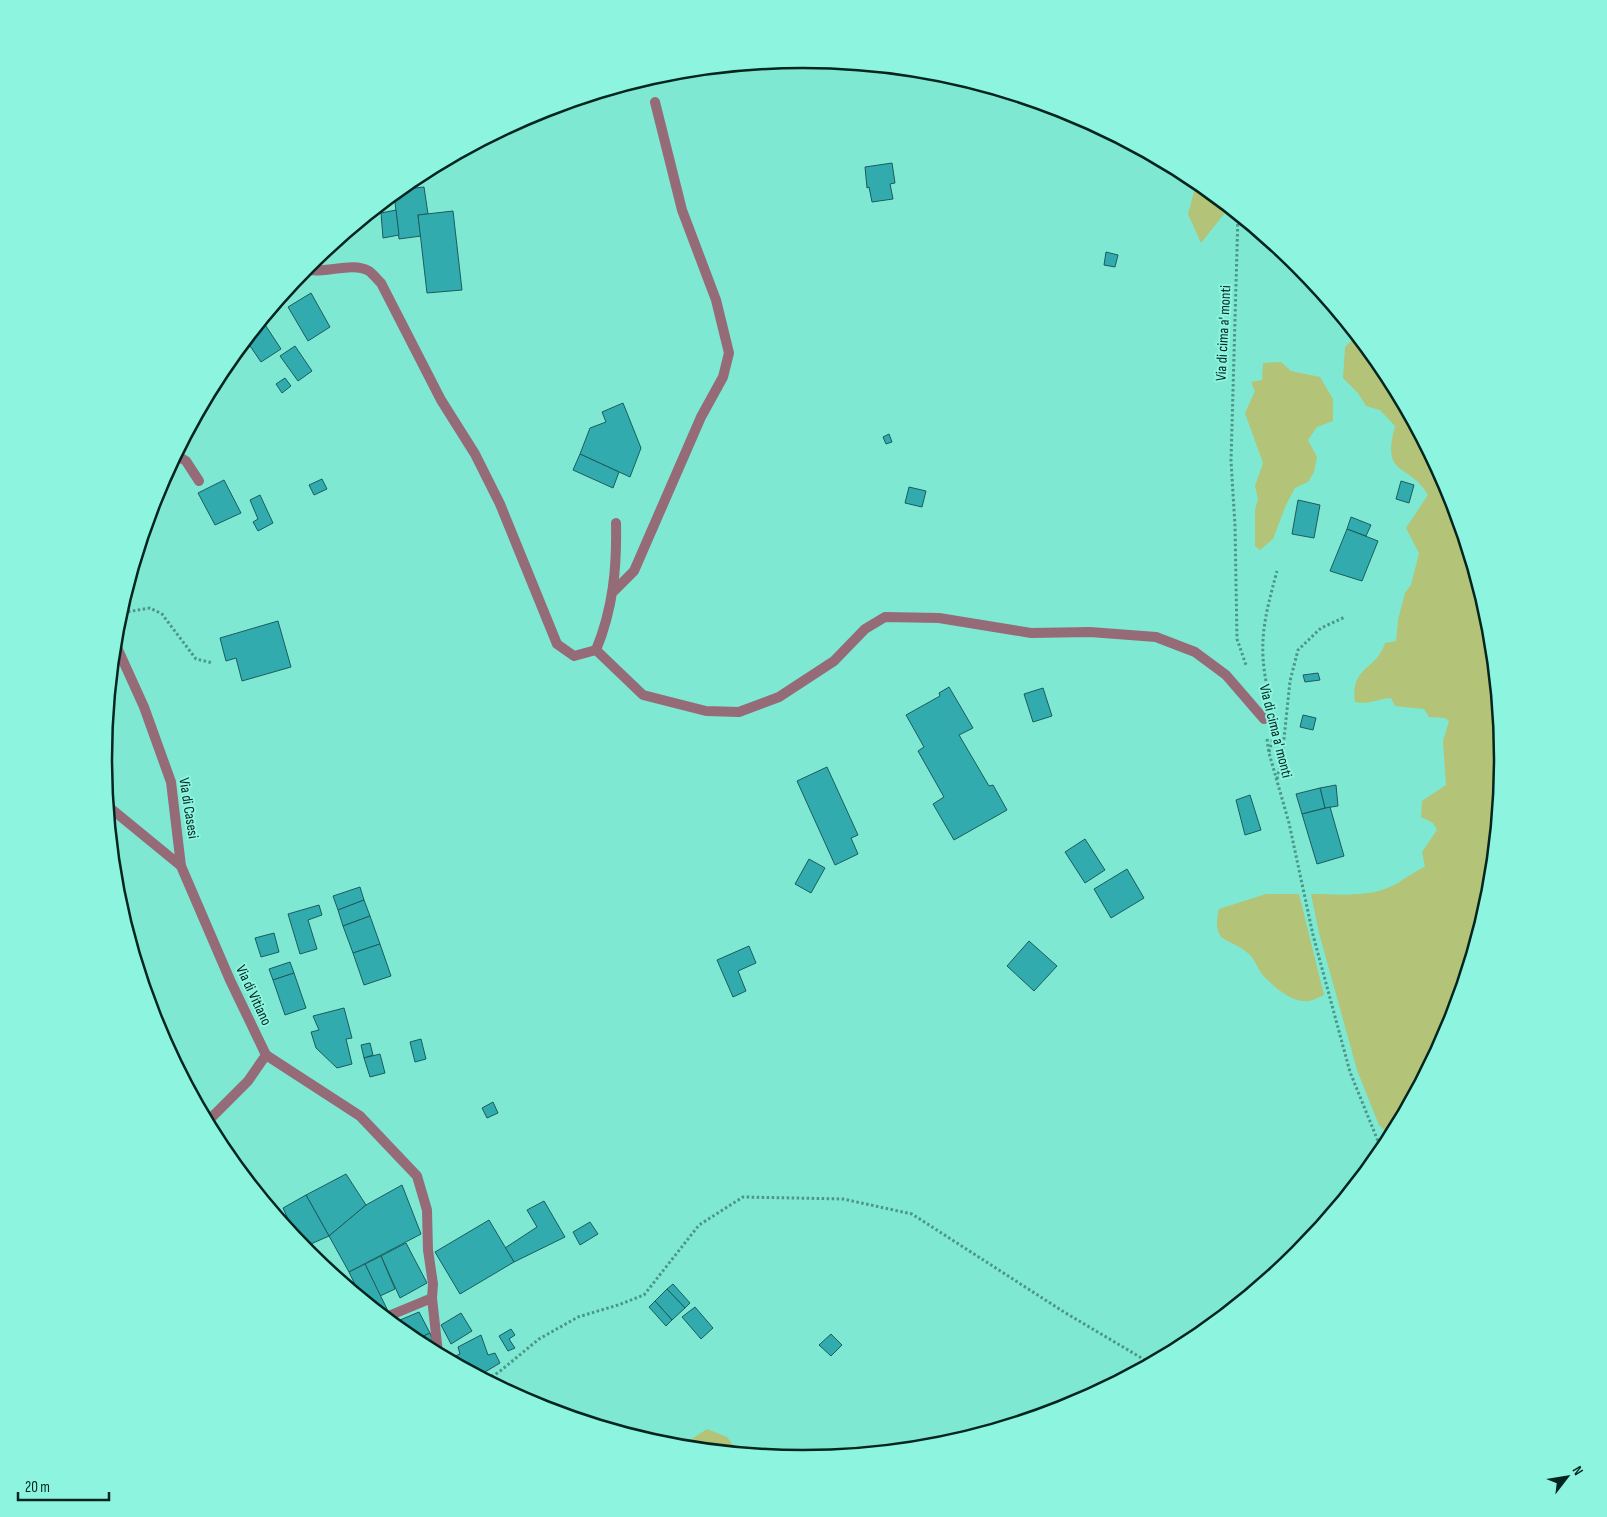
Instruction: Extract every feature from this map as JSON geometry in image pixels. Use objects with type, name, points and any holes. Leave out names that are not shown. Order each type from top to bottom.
[{"type":"street","points":[[614,591],[634,571],[701,417],[723,377],[729,353],[716,300],[682,210],[655,102]]},
{"type":"street","points":[[313,272],[352,268],[368,271],[381,283],[442,400],[475,454],[500,504],[558,644],[574,656],[596,650]]},
{"type":"street","points":[[182,458],[186,461],[199,481]]},
{"type":"street","points":[[596,650],[606,626],[614,591],[616,523]]},
{"type":"street","points":[[596,650],[643,695],[706,711],[739,712],[779,697],[834,661],[865,629],[885,617],[939,618],[1030,634],[1090,632],[1156,637],[1195,652],[1226,675],[1264,719]]},
{"type":"street","name":"Via di Casesi","points":[[120,655],[144,707],[171,782],[181,866]]},
{"type":"street","points":[[115,812],[181,866]]},
{"type":"street","name":"Via di Vitiano","points":[[181,866],[230,980],[266,1055]]},
{"type":"street","points":[[213,1116],[248,1081],[266,1055],[360,1116],[417,1176],[427,1210],[428,1250],[433,1284],[432,1298],[437,1344]]},
{"type":"street","points":[[393,1314],[432,1298]]},
{"type":"path","name":"Via di cima a' monti","points":[[1238,221],[1231,461],[1235,526],[1237,639],[1246,666]]},
{"type":"path","points":[[1270,700],[1262,668],[1263,622],[1278,571]]},
{"type":"path","points":[[129,612],[150,608],[162,614],[196,659],[213,664]]},
{"type":"path","points":[[1276,781],[1282,758],[1290,681],[1298,650],[1320,628],[1345,618]]},
{"type":"path","name":"Via di cima a' monti","points":[[1264,719],[1269,753],[1289,824],[1313,935],[1350,1072],[1378,1142]]},
{"type":"path","points":[[1269,753],[1275,734]]},
{"type":"path","points":[[493,1375],[539,1339],[578,1317],[618,1305],[644,1294],[699,1225],[742,1197],[843,1199],[912,1214],[1064,1312],[1144,1360]]},
{"type":"green space","points":[[1195,189],[1226,212],[1201,243],[1188,214]]},
{"type":"green space","points":[[1353,339],[1378,375],[1402,413],[1442,494],[1458,536],[1471,580],[1489,668],[1493,713],[1493,804],[1489,849],[1471,937],[1458,981],[1442,1023],[1402,1104],[1385,1131],[1379,1125],[1357,1070],[1319,933],[1311,894],[1362,894],[1382,890],[1425,867],[1422,852],[1437,830],[1433,823],[1421,817],[1422,801],[1446,785],[1443,741],[1449,721],[1445,718],[1429,717],[1424,709],[1395,706],[1391,698],[1365,703],[1355,702],[1354,690],[1360,675],[1376,659],[1385,643],[1396,641],[1398,620],[1405,593],[1411,585],[1419,553],[1406,528],[1428,495],[1420,484],[1394,462],[1391,454],[1395,426],[1380,410],[1366,406],[1358,393],[1343,378],[1345,347]]},
{"type":"green space","points":[[1281,362],[1291,371],[1320,377],[1333,399],[1333,421],[1317,427],[1308,440],[1317,457],[1314,472],[1308,482],[1295,488],[1286,505],[1273,539],[1260,550],[1255,546],[1255,510],[1258,499],[1255,486],[1263,463],[1245,413],[1255,391],[1251,382],[1262,380],[1263,363]]},
{"type":"green space","points":[[1266,894],[1299,894],[1324,995],[1309,1001],[1296,1000],[1289,997],[1265,978],[1251,956],[1220,935],[1217,921],[1219,909]]},
{"type":"green space","points":[[707,1429],[727,1437],[733,1446],[713,1444],[690,1440]]},
{"type":"building","points":[[892,163],[895,183],[890,184],[893,199],[872,202],[869,187],[867,188],[865,167]]},
{"type":"building","points":[[424,187],[428,214],[418,215],[421,236],[399,239],[395,202],[414,188]]},
{"type":"building","points":[[396,210],[399,235],[383,238],[381,213]]},
{"type":"building","points":[[453,211],[462,290],[427,293],[418,215]]},
{"type":"building","points":[[1106,252],[1118,255],[1115,267],[1104,265]]},
{"type":"building","points":[[311,293],[330,327],[308,341],[288,307]]},
{"type":"building","points":[[265,325],[281,349],[261,362],[250,345]]},
{"type":"building","points":[[295,346],[312,371],[298,381],[280,356]]},
{"type":"building","points":[[285,378],[291,386],[282,393],[276,384]]},
{"type":"building","points":[[623,403],[641,448],[630,477],[580,454],[590,428],[606,422],[602,412]]},
{"type":"building","points":[[889,434],[892,442],[886,444],[883,437]]},
{"type":"building","points":[[580,454],[619,472],[613,488],[573,470]]},
{"type":"building","points":[[322,479],[327,489],[314,495],[309,485]]},
{"type":"building","points":[[224,480],[241,513],[215,525],[198,493]]},
{"type":"building","points":[[1401,481],[1414,485],[1409,503],[1396,499]]},
{"type":"building","points":[[909,487],[926,491],[922,507],[905,503]]},
{"type":"building","points":[[260,495],[273,523],[258,531],[253,522],[258,519],[250,500]]},
{"type":"building","points":[[1298,500],[1320,505],[1314,538],[1292,534]]},
{"type":"building","points":[[1351,517],[1371,525],[1366,536],[1347,529]]},
{"type":"building","points":[[1347,529],[1378,541],[1362,581],[1330,571]]},
{"type":"building","points":[[278,621],[291,667],[242,681],[236,658],[226,661],[220,638]]},
{"type":"building","points":[[1318,673],[1320,680],[1305,682],[1303,675]]},
{"type":"building","points":[[949,687],[973,728],[959,735],[989,786],[993,785],[1007,810],[954,840],[933,804],[944,797],[918,751],[924,747],[906,715],[940,696],[939,693]]},
{"type":"building","points":[[1043,688],[1052,716],[1033,722],[1024,694]]},
{"type":"building","points":[[1303,715],[1316,718],[1313,730],[1300,727]]},
{"type":"building","points":[[827,767],[858,835],[851,838],[858,854],[835,865],[797,781]]},
{"type":"building","points":[[1336,785],[1338,806],[1325,808],[1320,788]]},
{"type":"building","points":[[1320,788],[1325,808],[1302,814],[1296,794]]},
{"type":"building","points":[[1250,795],[1261,830],[1245,835],[1236,800]]},
{"type":"building","points":[[1330,807],[1344,856],[1317,864],[1302,814]]},
{"type":"building","points":[[1085,839],[1105,870],[1085,883],[1065,852]]},
{"type":"building","points":[[809,859],[825,868],[811,893],[795,884]]},
{"type":"building","points":[[1127,869],[1144,898],[1111,918],[1094,889]]},
{"type":"building","points":[[360,887],[364,900],[338,910],[333,896]]},
{"type":"building","points":[[364,900],[370,916],[343,926],[338,910]]},
{"type":"building","points":[[319,905],[322,915],[308,920],[317,949],[300,954],[288,914]]},
{"type":"building","points":[[370,916],[380,944],[353,953],[343,926]]},
{"type":"building","points":[[274,933],[279,952],[261,957],[255,938]]},
{"type":"building","points":[[1029,941],[1057,966],[1034,991],[1007,966]]},
{"type":"building","points":[[380,944],[391,976],[364,985],[353,953]]},
{"type":"building","points":[[749,946],[756,963],[738,971],[746,991],[733,997],[717,960]]},
{"type":"building","points":[[290,962],[294,973],[273,980],[269,969]]},
{"type":"building","points":[[294,973],[306,1008],[285,1015],[273,980]]},
{"type":"building","points":[[344,1008],[352,1038],[346,1039],[352,1064],[337,1068],[316,1048],[311,1032],[319,1030],[313,1016]]},
{"type":"building","points":[[421,1039],[426,1059],[415,1062],[410,1042]]},
{"type":"building","points":[[370,1043],[373,1055],[364,1058],[361,1045]]},
{"type":"building","points":[[380,1054],[385,1073],[370,1077],[364,1058]]},
{"type":"building","points":[[493,1102],[498,1113],[487,1118],[482,1108]]},
{"type":"building","points":[[346,1174],[366,1205],[329,1236],[306,1195]]},
{"type":"building","points":[[402,1185],[421,1234],[349,1272],[329,1236],[366,1205]]},
{"type":"building","points":[[306,1195],[329,1236],[312,1244],[287,1218],[283,1208]]},
{"type":"building","points":[[544,1201],[565,1237],[514,1262],[505,1248],[537,1227],[527,1210]]},
{"type":"building","points":[[489,1220],[514,1262],[460,1294],[435,1252]]},
{"type":"building","points":[[590,1222],[598,1234],[580,1245],[573,1232]]},
{"type":"building","points":[[406,1243],[427,1283],[400,1298],[381,1256]]},
{"type":"building","points":[[381,1256],[395,1289],[380,1296],[365,1264]]},
{"type":"building","points":[[365,1264],[388,1310],[354,1283],[349,1272]]},
{"type":"building","points":[[673,1284],[690,1303],[685,1308],[667,1289]]},
{"type":"building","points":[[667,1289],[685,1308],[672,1320],[655,1301]]},
{"type":"building","points":[[655,1301],[672,1320],[666,1326],[649,1307]]},
{"type":"building","points":[[695,1307],[713,1328],[701,1339],[682,1317]]},
{"type":"building","points":[[419,1312],[430,1333],[424,1336],[401,1320]]},
{"type":"building","points":[[461,1313],[472,1331],[451,1344],[441,1325]]},
{"type":"building","points":[[511,1329],[515,1335],[509,1339],[515,1348],[508,1351],[499,1336]]},
{"type":"building","points":[[430,1333],[432,1341],[424,1336]]},
{"type":"building","points":[[831,1334],[842,1345],[831,1356],[819,1345]]},
{"type":"building","points":[[481,1335],[488,1355],[495,1353],[500,1363],[486,1372],[456,1356],[460,1354],[458,1347]]}]
